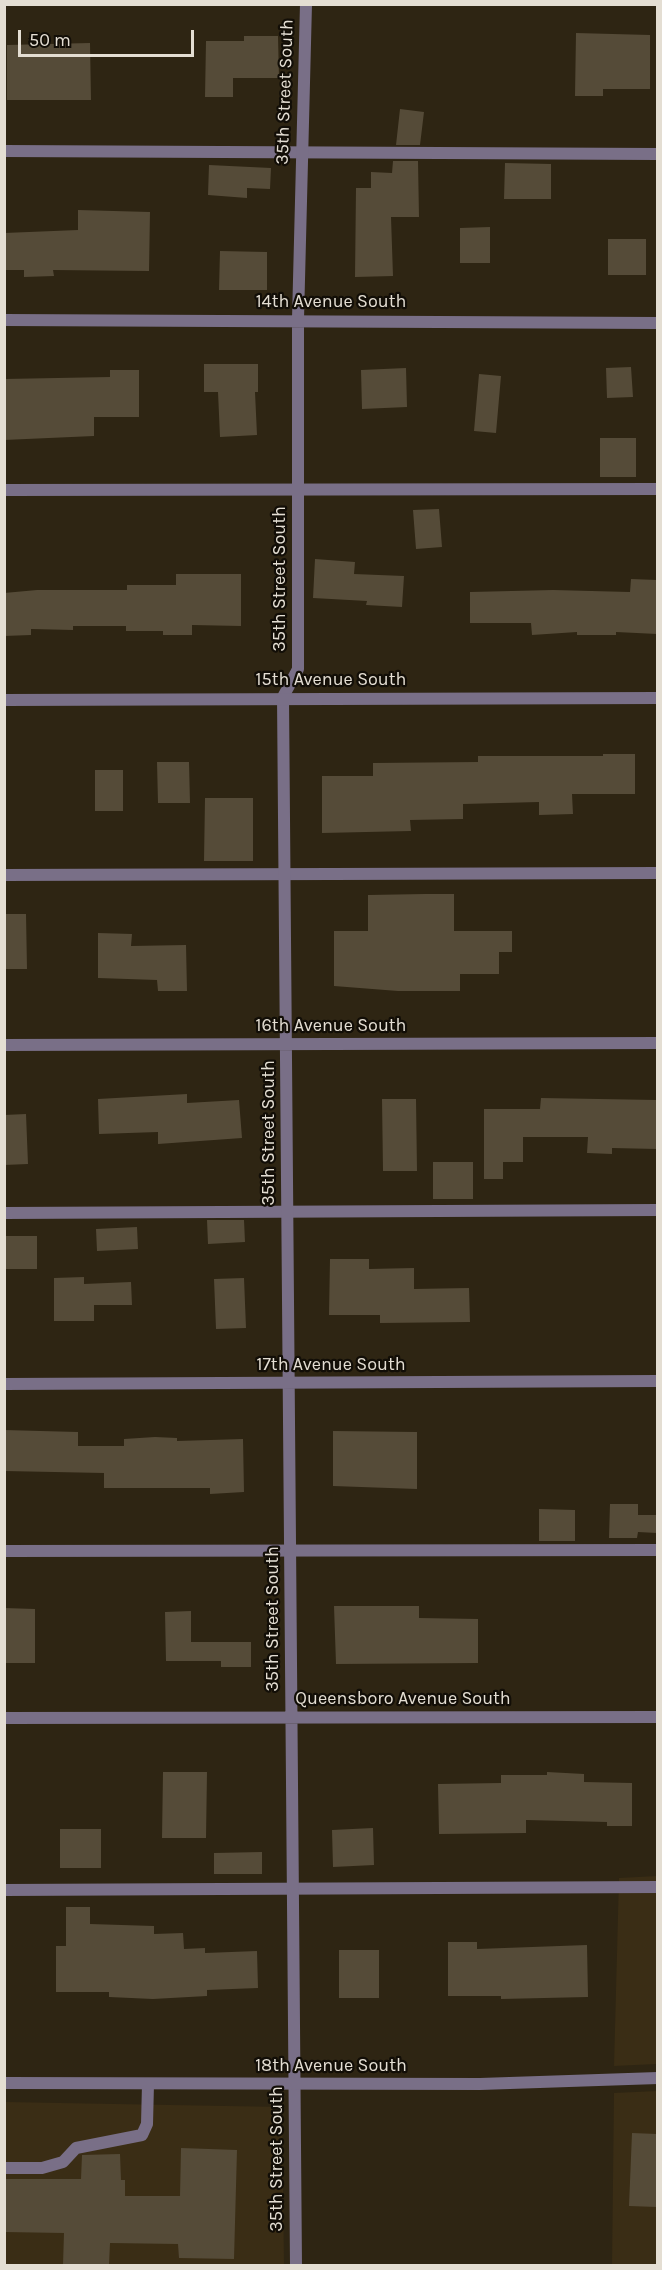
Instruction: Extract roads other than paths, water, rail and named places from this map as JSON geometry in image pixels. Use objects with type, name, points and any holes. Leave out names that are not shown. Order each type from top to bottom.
[{"type":"street","name":"35th Street South","points":[[296,2265],[283,697],[298,669],[298,319],[306,4]]},
{"type":"street","points":[[4,150],[657,154]]},
{"type":"street","name":"14th Avenue South","points":[[4,320],[298,319],[657,323]]},
{"type":"street","points":[[4,490],[657,489]]},
{"type":"street","name":"15th Avenue South","points":[[4,700],[283,697],[657,698]]},
{"type":"street","points":[[4,875],[657,873]]},
{"type":"street","name":"16th Avenue South","points":[[4,1045],[657,1043]]},
{"type":"street","points":[[4,1213],[657,1210]]},
{"type":"street","name":"17th Avenue South","points":[[4,1384],[657,1381]]},
{"type":"street","points":[[4,1551],[657,1550]]},
{"type":"street","name":"Queensboro Avenue South","points":[[4,1719],[657,1717]]},
{"type":"street","points":[[4,1890],[657,1887]]},
{"type":"street","name":"18th Avenue South","points":[[4,2083],[480,2084],[657,2078]]},
{"type":"street","points":[[4,2168],[42,2168],[63,2162],[76,2148],[142,2135],[147,2124],[148,2084]]}]
